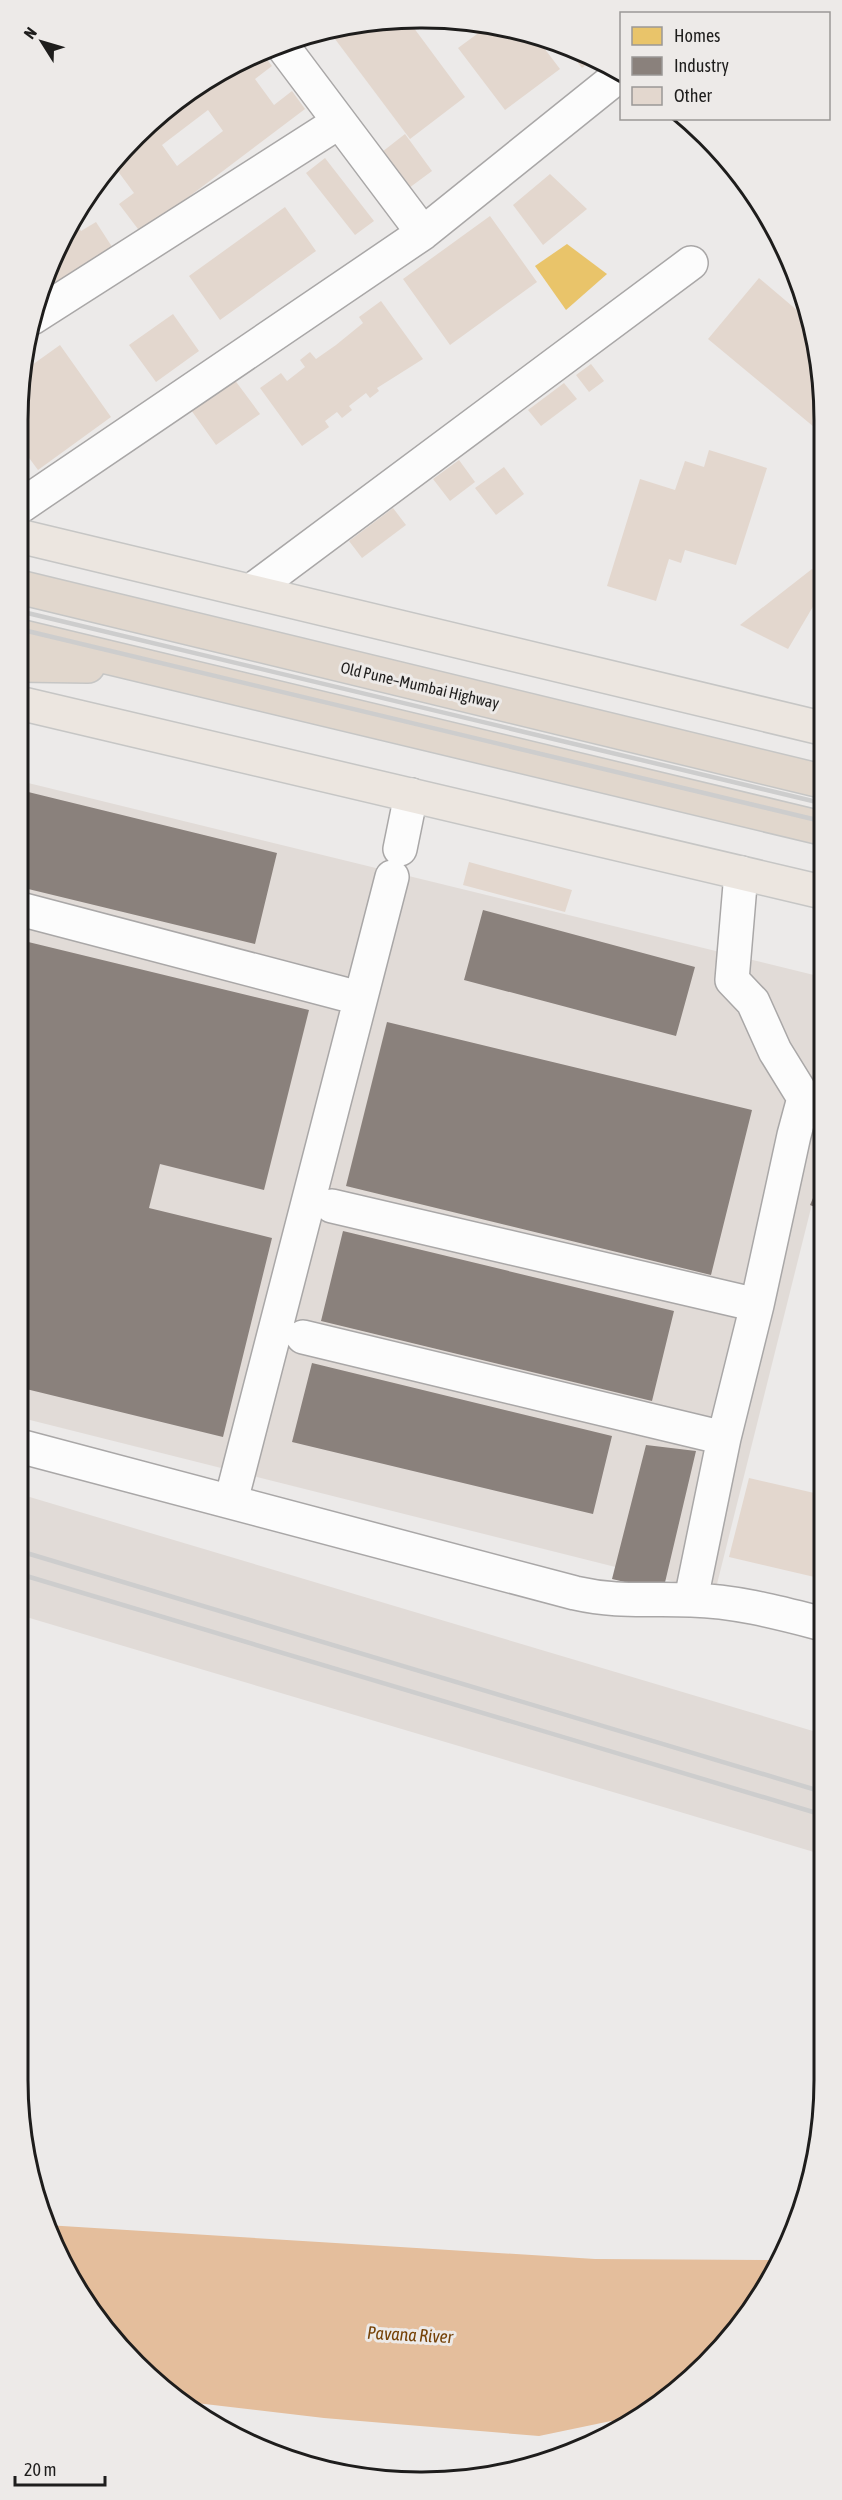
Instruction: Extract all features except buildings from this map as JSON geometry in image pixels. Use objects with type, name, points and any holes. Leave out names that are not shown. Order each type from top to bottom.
[{"type":"highway","name":"Old Pune–Mumbai Highway","points":[[28,589],[814,779]]},
{"type":"highway","points":[[28,638],[814,826]]},
{"type":"highway","points":[[28,665],[144,666]]},
{"type":"main road","points":[[28,538],[814,726]]},
{"type":"main road","points":[[28,705],[814,890]]},
{"type":"street","points":[[287,52],[423,233]]},
{"type":"street","points":[[28,501],[423,233],[613,79]]},
{"type":"street","points":[[45,310],[339,122]]},
{"type":"street","points":[[251,591],[691,263]]},
{"type":"street","points":[[231,1501],[277,1330],[359,998],[396,863],[411,795]]},
{"type":"street","points":[[691,1599],[724,1438],[757,1305],[794,1135],[813,1103],[775,1051],[753,1002],[732,980],[741,873]]},
{"type":"street","points":[[28,911],[359,998]]},
{"type":"street","points":[[332,1206],[757,1305]]},
{"type":"street","points":[[303,1337],[724,1438]]},
{"type":"street","points":[[28,1449],[585,1596],[636,1601],[691,1599],[754,1607],[814,1622]]},
{"type":"shaded area","points":[[28,783],[814,975],[814,1196],[715,1592],[28,1420]]},
{"type":"shaded area","points":[[28,1496],[814,1731],[814,1852],[28,1617]]},
{"type":"water","name":"Pavana River","points":[[57,2226],[595,2259],[769,2260],[732,2318],[699,2357],[660,2390],[613,2421],[539,2436],[324,2418],[201,2404],[182,2390],[143,2357],[110,2318],[81,2275]]},
{"type":"railway","points":[[28,613],[814,801]]},
{"type":"railway","points":[[28,631],[814,819]]},
{"type":"railway","points":[[28,1554],[814,1789]]},
{"type":"railway","points":[[28,1576],[814,1812]]}]
